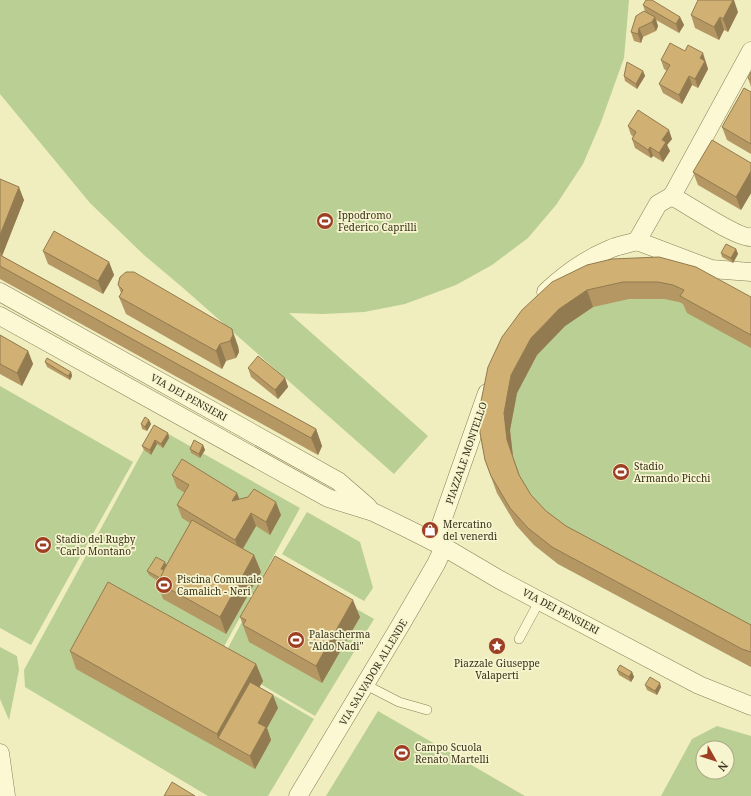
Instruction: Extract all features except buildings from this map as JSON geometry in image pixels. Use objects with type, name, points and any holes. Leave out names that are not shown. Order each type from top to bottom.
[{"type":"street","points":[[637,242],[658,204],[672,196],[751,51]]},
{"type":"street","points":[[672,196],[734,232],[748,237],[751,236]]},
{"type":"street","points":[[535,304],[554,285],[590,258],[611,248],[637,242],[711,269],[751,272]]},
{"type":"street","name":"VIA DEI PENSIERI","points":[[0,292],[338,481],[372,512]]},
{"type":"street","name":"VIA DEI PENSIERI","points":[[0,316],[328,498],[372,512],[438,544],[699,685],[751,706]]},
{"type":"street","name":"PIAZZALE MONTELLO","points":[[438,544],[441,524],[492,378]]},
{"type":"street","name":"VIA SALVADOR ALLENDE","points":[[298,796],[366,685],[436,564],[438,544]]},
{"type":"street","points":[[0,753],[6,796]]},
{"type":"lane","points":[[518,639],[540,600]]},
{"type":"lane","points":[[366,685],[399,702],[427,710]]},
{"type":"green space","name":"Ippodromo Federico Caprilli","points":[[0,0],[629,0],[624,58],[601,122],[583,164],[556,205],[528,238],[492,265],[456,285],[405,304],[364,312],[323,314],[289,313],[428,436],[394,474],[144,255],[90,203],[0,94]]},
{"type":"green space","name":"Stadio Armando Picchi","points":[[593,283],[751,311],[751,667],[558,564],[534,545],[516,525],[497,493],[491,477],[486,450],[489,405]]},
{"type":"green space","name":"Stadio del Rugby \"Carlo Montano\"","points":[[0,386],[133,462],[31,645],[0,628]]},
{"type":"green space","name":"Piscina Comunale Camalich - Neri","points":[[156,427],[300,508],[216,661],[314,719],[268,796],[208,796],[25,687],[24,670]]},
{"type":"green space","points":[[307,512],[360,542],[373,588],[364,601],[282,554]]},
{"type":"green space","name":"Palascherma \"Aldo Nadi\"","points":[[274,562],[374,619],[315,716],[221,661]]},
{"type":"green space","points":[[0,647],[17,656],[19,670],[9,720],[0,699]]},
{"type":"green space","name":"Campo Scuola Renato Martelli","points":[[378,711],[525,796],[326,796]]},
{"type":"green space","points":[[717,726],[751,736],[751,796],[661,796],[692,739]]},
{"type":"place","name":"Ippodromo Federico Caprilli","points":[[325,221]]},
{"type":"place","name":"Stadio Armando Picchi","points":[[621,472]]},
{"type":"place","name":"Mercatino del venerdì","points":[[430,530]]},
{"type":"place","name":"Stadio del Rugby \"Carlo Montano\"","points":[[43,545]]},
{"type":"place","name":"Piscina Comunale Camalich - Neri","points":[[164,585]]},
{"type":"place","name":"Palascherma \"Aldo Nadi\"","points":[[296,640]]},
{"type":"place","name":"Piazzale Giuseppe Valaperti","points":[[497,646]]},
{"type":"place","name":"Campo Scuola Renato Martelli","points":[[402,753]]}]
